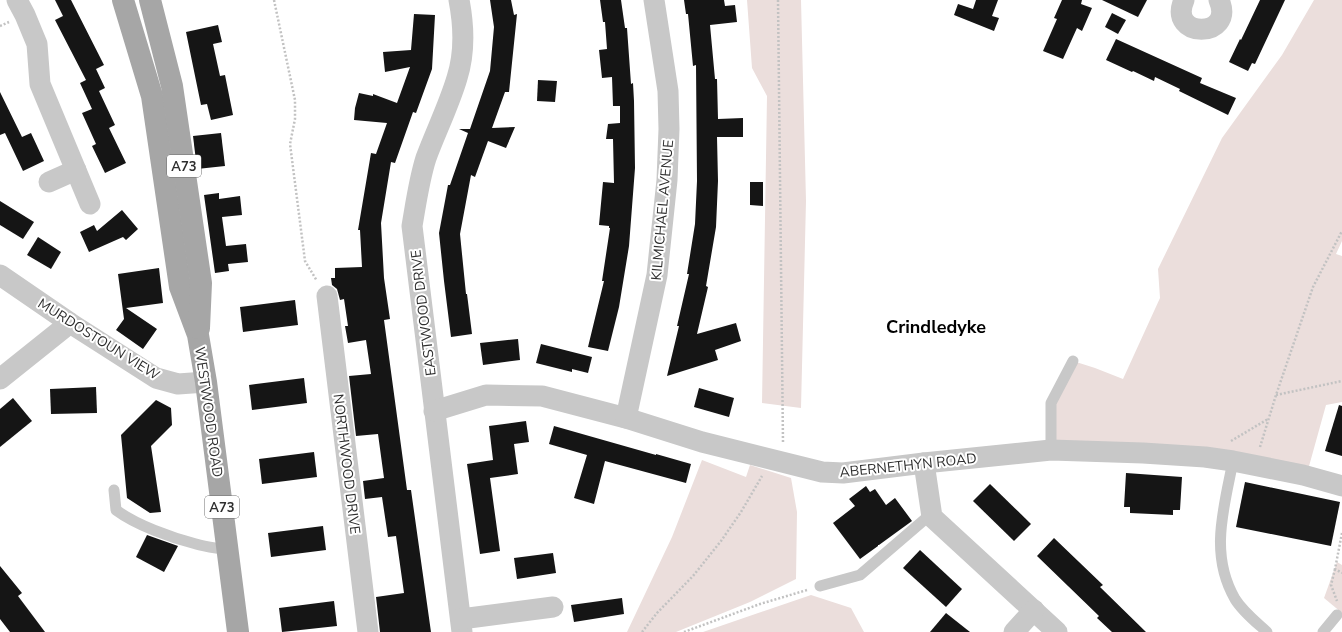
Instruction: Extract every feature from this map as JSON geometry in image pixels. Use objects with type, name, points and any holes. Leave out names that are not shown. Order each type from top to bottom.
[{"type":"main road","name":"WESTWOOD ROAD","points":[[123,0],[152,96],[180,287],[198,335],[206,382],[238,632]]},
{"type":"main road","name":"WESTWOOD ROAD","points":[[150,0],[172,86],[202,283],[198,335]]},
{"type":"street","points":[[17,0],[37,44],[40,84],[90,204]]},
{"type":"street","name":"EASTWOOD DRIVE","points":[[459,0],[464,38],[458,77],[426,159],[417,193],[412,226],[462,626]]},
{"type":"street","name":"KILMICHAEL AVENUE","points":[[626,418],[657,275],[667,180],[669,129],[668,91],[654,0]]},
{"type":"street","points":[[1184,0],[1181,12],[1186,24],[1191,28],[1204,30],[1216,24],[1220,18],[1222,12],[1219,0]]},
{"type":"street","points":[[49,182],[76,170]]},
{"type":"street","name":"MURDOSTOUN VIEW","points":[[0,275],[70,323],[156,378],[178,384],[206,382]]},
{"type":"street","name":"NORTHWOOD DRIVE","points":[[326,296],[368,632]]},
{"type":"street","points":[[0,379],[70,323]]},
{"type":"street","name":"ABERNETHYN ROAD","points":[[434,411],[486,394],[542,396],[626,418],[702,442],[822,472],[844,473],[1051,450],[1205,457],[1232,451],[1255,464],[1342,486]]},
{"type":"street","points":[[924,463],[932,517],[1057,632]]},
{"type":"street","points":[[462,626],[553,607]]},
{"type":"street","points":[[1014,632],[1034,610]]},
{"type":"lane","points":[[1051,450],[1050,426],[1052,403],[1073,360]]},
{"type":"lane","points":[[1232,451],[1221,524],[1221,562],[1226,580],[1236,599],[1248,615],[1267,632]]},
{"type":"lane","points":[[114,490],[116,510],[127,518],[170,536],[197,544],[227,550]]},
{"type":"lane","points":[[820,586],[860,575],[931,514]]},
{"type":"lane","points":[[1323,632],[1338,611]]},
{"type":"path","points":[[274,0],[295,100],[295,119],[290,144],[305,261],[326,296]]},
{"type":"path","points":[[642,632],[657,613],[693,576],[721,541],[741,512],[757,483],[778,461],[783,401],[778,0]]},
{"type":"path","points":[[1255,464],[1268,419],[1313,287],[1342,230]]},
{"type":"path","points":[[1276,395],[1342,381]]},
{"type":"path","points":[[1232,451],[1268,419]]},
{"type":"path","points":[[1338,611],[1331,585],[1342,532]]},
{"type":"path","points":[[1335,569],[1342,574]]},
{"type":"path","points":[[684,632],[794,594]]},
{"type":"shaded area","points":[[747,0],[801,0],[806,201],[801,408],[762,403],[767,96],[752,68]]},
{"type":"shaded area","points":[[1314,0],[1342,0],[1342,241],[1336,254],[1342,256],[1342,402],[1326,405],[1306,477],[1051,450],[1051,403],[1073,361],[1123,379],[1160,298],[1158,269],[1222,138],[1282,55]]},
{"type":"shaded area","points":[[702,460],[746,477],[750,465],[791,478],[797,512],[796,579],[750,602],[676,632],[627,632],[672,537]]},
{"type":"shaded area","points":[[1337,562],[1342,565],[1342,613],[1324,598]]},
{"type":"shaded area","points":[[811,595],[851,608],[864,632],[703,632]]},
{"type":"building","points":[[55,0],[71,0],[104,65],[96,69],[105,88],[99,91],[115,125],[109,128],[126,163],[105,173],[92,146],[96,144],[82,113],[92,109],[80,83],[86,80],[55,20],[63,16]]},
{"type":"building","points":[[490,0],[511,0],[514,15],[517,14],[509,92],[505,92],[492,128],[515,127],[506,148],[488,141],[475,177],[471,175],[460,234],[472,334],[451,337],[439,233],[448,185],[450,185],[468,133],[459,129],[470,129],[490,71],[494,27]]},
{"type":"building","points":[[600,0],[621,0],[625,28],[627,28],[631,84],[633,83],[634,101],[635,168],[629,246],[619,307],[608,351],[588,347],[604,281],[602,281],[610,228],[609,226],[599,225],[603,182],[614,183],[613,139],[606,139],[608,124],[620,123],[620,106],[613,106],[612,77],[602,78],[599,50],[607,49],[605,22],[603,22]]},
{"type":"building","points":[[684,0],[724,0],[725,6],[735,5],[737,22],[710,25],[715,79],[717,79],[718,119],[743,118],[743,137],[717,137],[718,181],[716,227],[706,286],[708,287],[697,334],[736,323],[741,341],[715,350],[718,360],[667,376],[689,274],[687,274],[695,224],[697,181],[696,65],[693,66],[688,14],[686,14]]},
{"type":"building","points":[[976,0],[998,0],[992,16],[999,18],[994,31],[954,15],[958,4],[973,9]]},
{"type":"building","points":[[1062,0],[1082,0],[1081,4],[1092,8],[1082,31],[1077,28],[1063,59],[1043,51],[1057,19],[1054,18]]},
{"type":"building","points":[[1102,0],[1147,0],[1138,17]]},
{"type":"building","points":[[1260,0],[1285,0],[1255,64],[1252,63],[1248,71],[1229,62]]},
{"type":"building","points":[[1112,13],[1126,20],[1118,34],[1105,27]]},
{"type":"building","points":[[414,14],[435,15],[432,69],[416,113],[413,112],[395,163],[391,162],[381,223],[384,278],[390,319],[384,320],[407,490],[411,490],[431,632],[380,632],[376,597],[404,593],[396,536],[388,537],[382,497],[365,499],[363,481],[384,478],[378,434],[356,436],[349,376],[371,374],[366,340],[348,343],[345,326],[348,326],[344,299],[340,300],[337,289],[332,285],[331,278],[335,278],[335,268],[362,267],[360,230],[358,230],[371,153],[376,154],[387,123],[354,120],[355,108],[359,93],[373,96],[373,94],[397,103],[410,67],[385,72],[383,52],[411,50]]},
{"type":"building","points":[[218,25],[222,42],[213,44],[220,76],[225,75],[233,115],[211,120],[207,104],[201,105],[186,32]]},
{"type":"building","points":[[1116,39],[1202,78],[1200,83],[1236,98],[1228,115],[1179,91],[1180,89],[1155,77],[1154,81],[1106,60]]},
{"type":"building","points":[[538,80],[557,81],[555,102],[537,101]]},
{"type":"building","points":[[0,92],[22,137],[31,133],[44,161],[23,171],[5,133],[0,135]]},
{"type":"building","points":[[221,133],[225,166],[197,169],[193,136]]},
{"type":"building","points":[[750,182],[763,182],[763,206],[750,205]]},
{"type":"building","points":[[219,193],[219,199],[240,196],[242,215],[222,217],[226,246],[246,244],[248,262],[228,264],[229,271],[215,273],[204,195]]},
{"type":"building","points":[[0,201],[34,222],[23,239],[0,225]]},
{"type":"building","points":[[122,210],[138,229],[126,240],[123,237],[89,252],[80,232],[94,225],[97,231]]},
{"type":"building","points":[[38,237],[61,252],[51,269],[27,255]]},
{"type":"building","points":[[159,268],[163,303],[126,308],[157,329],[143,349],[116,330],[124,319],[118,274]]},
{"type":"building","points":[[295,300],[298,325],[243,332],[240,307]]},
{"type":"building","points":[[518,339],[520,360],[483,365],[480,343]]},
{"type":"building","points":[[541,344],[592,357],[588,373],[572,369],[572,372],[536,363]]},
{"type":"building","points":[[304,378],[307,403],[252,410],[249,385]]},
{"type":"building","points":[[96,387],[97,413],[51,414],[50,389]]},
{"type":"building","points":[[699,388],[734,398],[729,417],[694,407]]},
{"type":"building","points":[[13,398],[32,421],[0,447],[0,409]]},
{"type":"building","points":[[156,400],[171,408],[172,425],[151,446],[161,512],[150,513],[127,498],[121,435]]},
{"type":"building","points":[[1339,405],[1342,406],[1342,456],[1325,451]]},
{"type":"building","points":[[526,421],[529,442],[514,444],[518,474],[490,478],[500,551],[480,554],[467,464],[493,460],[489,426]]},
{"type":"building","points":[[554,426],[691,464],[686,483],[605,461],[594,504],[574,498],[587,455],[549,444]]},
{"type":"building","points":[[314,452],[317,477],[262,484],[259,459]]},
{"type":"building","points":[[1126,473],[1182,477],[1180,510],[1173,510],[1173,515],[1130,513],[1130,507],[1124,507]]},
{"type":"building","points":[[1245,482],[1340,502],[1331,546],[1236,527]]},
{"type":"building","points":[[990,484],[1031,524],[1014,541],[973,501]]},
{"type":"building","points":[[866,486],[870,492],[875,489],[886,505],[895,498],[912,521],[860,559],[833,523],[855,506],[849,499]]},
{"type":"building","points":[[323,526],[326,550],[271,557],[268,533]]},
{"type":"building","points":[[147,535],[178,546],[164,572],[136,557]]},
{"type":"building","points":[[1054,538],[1103,585],[1100,587],[1146,632],[1112,632],[1097,618],[1099,616],[1037,556]]},
{"type":"building","points":[[920,550],[962,589],[946,607],[903,568]]},
{"type":"building","points":[[553,553],[556,573],[517,579],[514,558]]},
{"type":"building","points":[[0,566],[22,593],[18,596],[45,632],[10,632],[0,619]]},
{"type":"building","points":[[622,598],[624,614],[574,622],[571,605]]},
{"type":"building","points":[[334,601],[337,626],[282,632],[279,608]]},
{"type":"building","points":[[946,613],[970,632],[930,632]]},
{"type":"district","name":"Crindledyke","points":[[936,327]]}]
